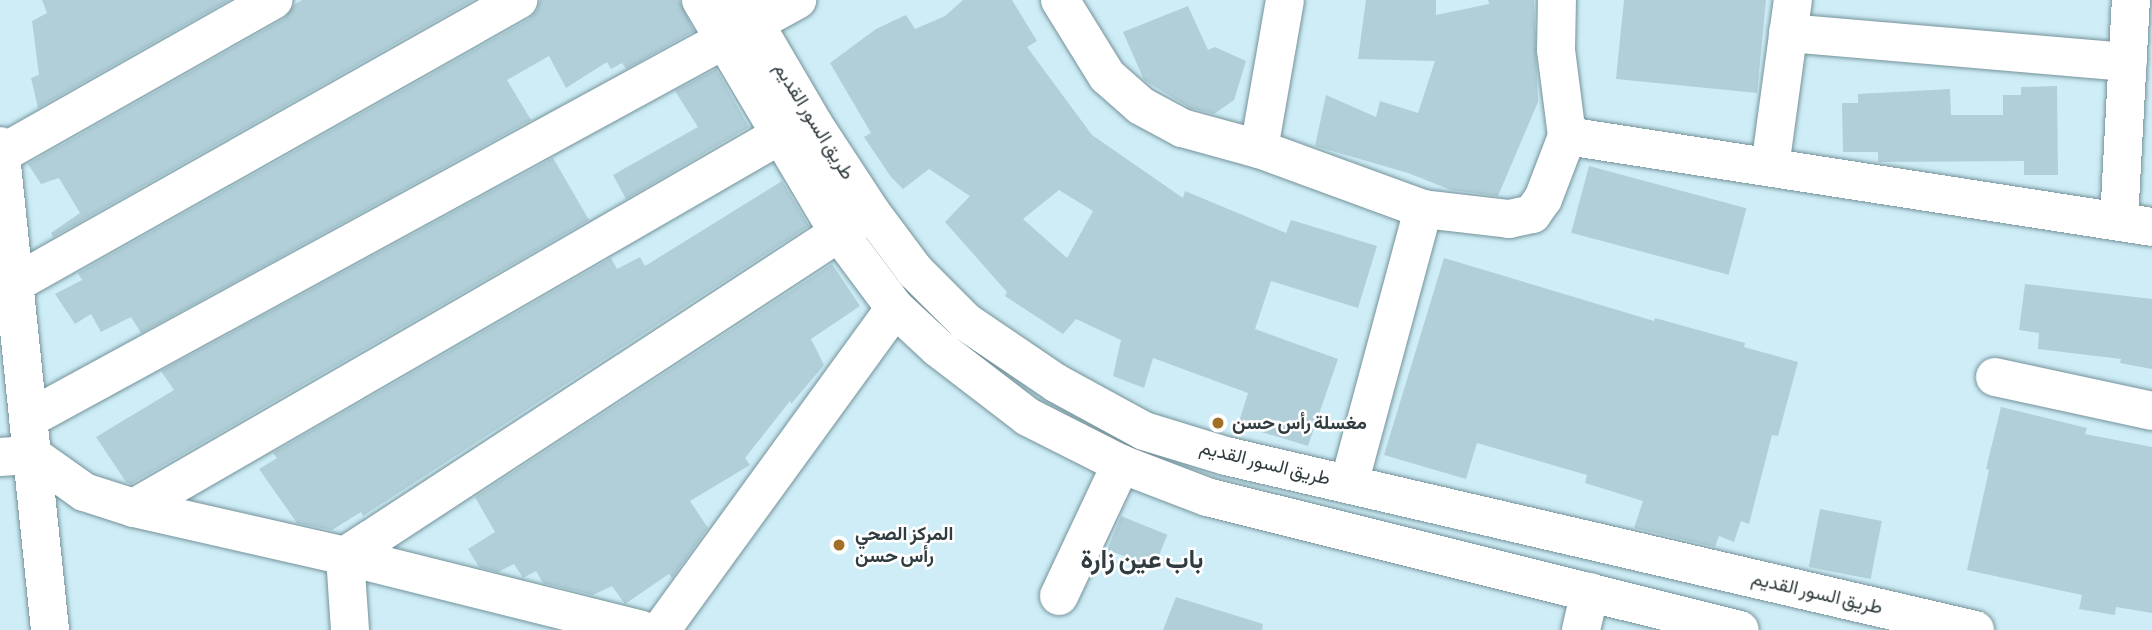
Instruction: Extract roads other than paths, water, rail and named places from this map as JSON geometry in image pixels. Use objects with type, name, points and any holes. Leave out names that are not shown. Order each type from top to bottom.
[{"type":"street","points":[[1,154],[273,0]]},
{"type":"street","points":[[14,285],[518,0]]},
{"type":"street","name":"طريق السور القديم","points":[[701,0],[739,20],[871,212],[915,271],[966,322],[1056,383],[1144,431],[1226,456],[1975,630]]},
{"type":"street","points":[[20,443],[739,20],[796,0]]},
{"type":"street","points":[[1060,0],[1107,76],[1140,106],[1182,128],[1259,149],[1423,209],[1509,219],[1532,214],[1543,200],[1567,136],[1556,50],[1557,0]]},
{"type":"street","points":[[1259,149],[1285,0]]},
{"type":"street","points":[[1567,136],[2136,223],[2128,62],[2131,0]]},
{"type":"street","points":[[1770,167],[1791,17],[2128,62]]},
{"type":"street","name":"طريق السور القديم","points":[[739,20],[780,135],[839,233],[895,308],[938,348],[1028,417],[1121,464],[1207,497],[1740,630]]},
{"type":"street","points":[[134,508],[780,135]]},
{"type":"street","points":[[0,146],[14,285],[20,443],[50,630]]},
{"type":"street","points":[[1349,484],[1423,209]]},
{"type":"street","points":[[345,556],[871,212]]},
{"type":"street","points":[[661,630],[895,308]]},
{"type":"street","points":[[938,348],[966,322]]},
{"type":"street","points":[[1995,377],[2152,411]]},
{"type":"street","points":[[20,443],[84,492],[134,508],[345,556],[641,630]]},
{"type":"street","points":[[1059,596],[1121,464]]},
{"type":"street","points":[[345,556],[350,630]]},
{"type":"street","points":[[1581,630],[1590,592]]},
{"type":"place","name":"مغسلة رأس حسن","points":[[1218,423]]},
{"type":"place","name":"المركز الصحي رأس حسن","points":[[839,545]]},
{"type":"district","name":"باب عين زارة","points":[[1142,560]]}]
